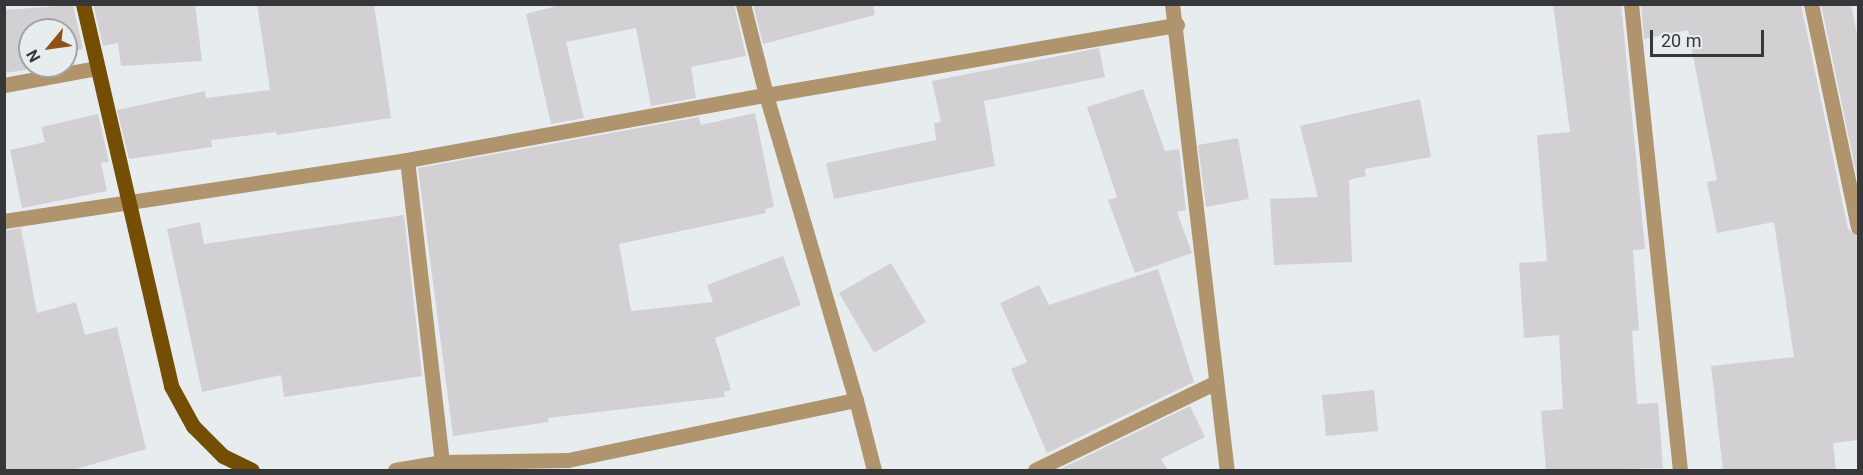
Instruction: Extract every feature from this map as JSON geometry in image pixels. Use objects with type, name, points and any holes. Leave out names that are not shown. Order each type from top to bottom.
[{"type":"main road","points":[[83,4],[171,386],[193,426],[223,456],[252,471]]},
{"type":"street","points":[[743,4],[766,95],[856,400],[874,471]]},
{"type":"street","points":[[1172,4],[1177,25],[1227,471]]},
{"type":"street","points":[[1631,4],[1680,471]]},
{"type":"street","points":[[1810,4],[1858,227]]},
{"type":"street","points":[[4,221],[128,200],[407,160],[766,95],[1177,25]]},
{"type":"street","points":[[4,85],[97,68]]},
{"type":"street","points":[[407,160],[442,462]]},
{"type":"street","points":[[1035,471],[1216,382]]},
{"type":"street","points":[[395,471],[442,462],[568,460],[856,400]]},
{"type":"building","points":[[93,4],[195,4],[202,61],[121,66],[118,43],[103,46]]},
{"type":"building","points":[[257,4],[374,4],[391,118],[277,135],[276,132],[211,140],[212,147],[129,159],[117,110],[205,91],[206,98],[270,90]]},
{"type":"building","points":[[564,4],[734,4],[746,56],[691,67],[696,98],[651,106],[636,28],[566,42],[584,118],[551,124],[526,14]]},
{"type":"building","points":[[753,4],[873,4],[875,15],[763,44]]},
{"type":"building","points":[[1553,4],[1621,4],[1645,249],[1633,250],[1639,330],[1632,331],[1637,404],[1658,403],[1663,468],[1546,471],[1541,411],[1563,409],[1559,335],[1524,338],[1519,263],[1547,261],[1537,135],[1570,132]]},
{"type":"building","points":[[1641,4],[1801,4],[1848,229],[1858,237],[1858,440],[1833,443],[1836,471],[1723,471],[1711,366],[1794,357],[1774,222],[1717,233],[1707,182],[1717,180],[1688,30],[1644,39]]},
{"type":"building","points":[[1821,4],[1851,4],[1858,39],[1858,182]]},
{"type":"building","points":[[73,5],[76,18],[18,18],[18,71],[4,73],[4,10]]},
{"type":"building","points":[[78,27],[83,49],[78,50]]},
{"type":"building","points":[[1099,48],[1105,77],[984,101],[995,166],[834,199],[826,163],[936,140],[934,123],[941,122],[932,81]]},
{"type":"building","points":[[1143,89],[1165,151],[1179,149],[1186,210],[1177,212],[1192,253],[1135,273],[1108,200],[1117,197],[1087,107]]},
{"type":"building","points":[[1420,99],[1431,157],[1365,169],[1366,176],[1349,180],[1352,262],[1274,265],[1270,199],[1318,197],[1300,126]]},
{"type":"building","points":[[755,113],[774,207],[765,209],[766,213],[619,244],[631,311],[713,302],[707,285],[783,256],[801,305],[715,338],[731,390],[724,392],[725,397],[548,418],[549,422],[453,436],[418,168],[699,117],[701,125]]},
{"type":"building","points":[[98,114],[109,162],[101,163],[107,191],[22,208],[10,150],[45,142],[41,127]]},
{"type":"building","points":[[1238,138],[1249,199],[1206,207],[1198,145]]},
{"type":"building","points":[[404,215],[422,376],[284,397],[281,375],[202,392],[167,229],[200,222],[204,244]]},
{"type":"building","points":[[21,228],[37,313],[76,302],[85,335],[117,327],[146,449],[69,471],[4,471],[4,231]]},
{"type":"building","points":[[891,263],[926,322],[874,353],[839,293]]},
{"type":"building","points":[[1158,269],[1194,382],[1047,453],[1011,369],[1027,362],[1000,303],[1039,285],[1049,305]]},
{"type":"building","points":[[1374,390],[1378,431],[1326,436],[1322,395]]},
{"type":"building","points":[[1190,406],[1205,437],[1161,459],[1168,471],[1056,471]]}]
